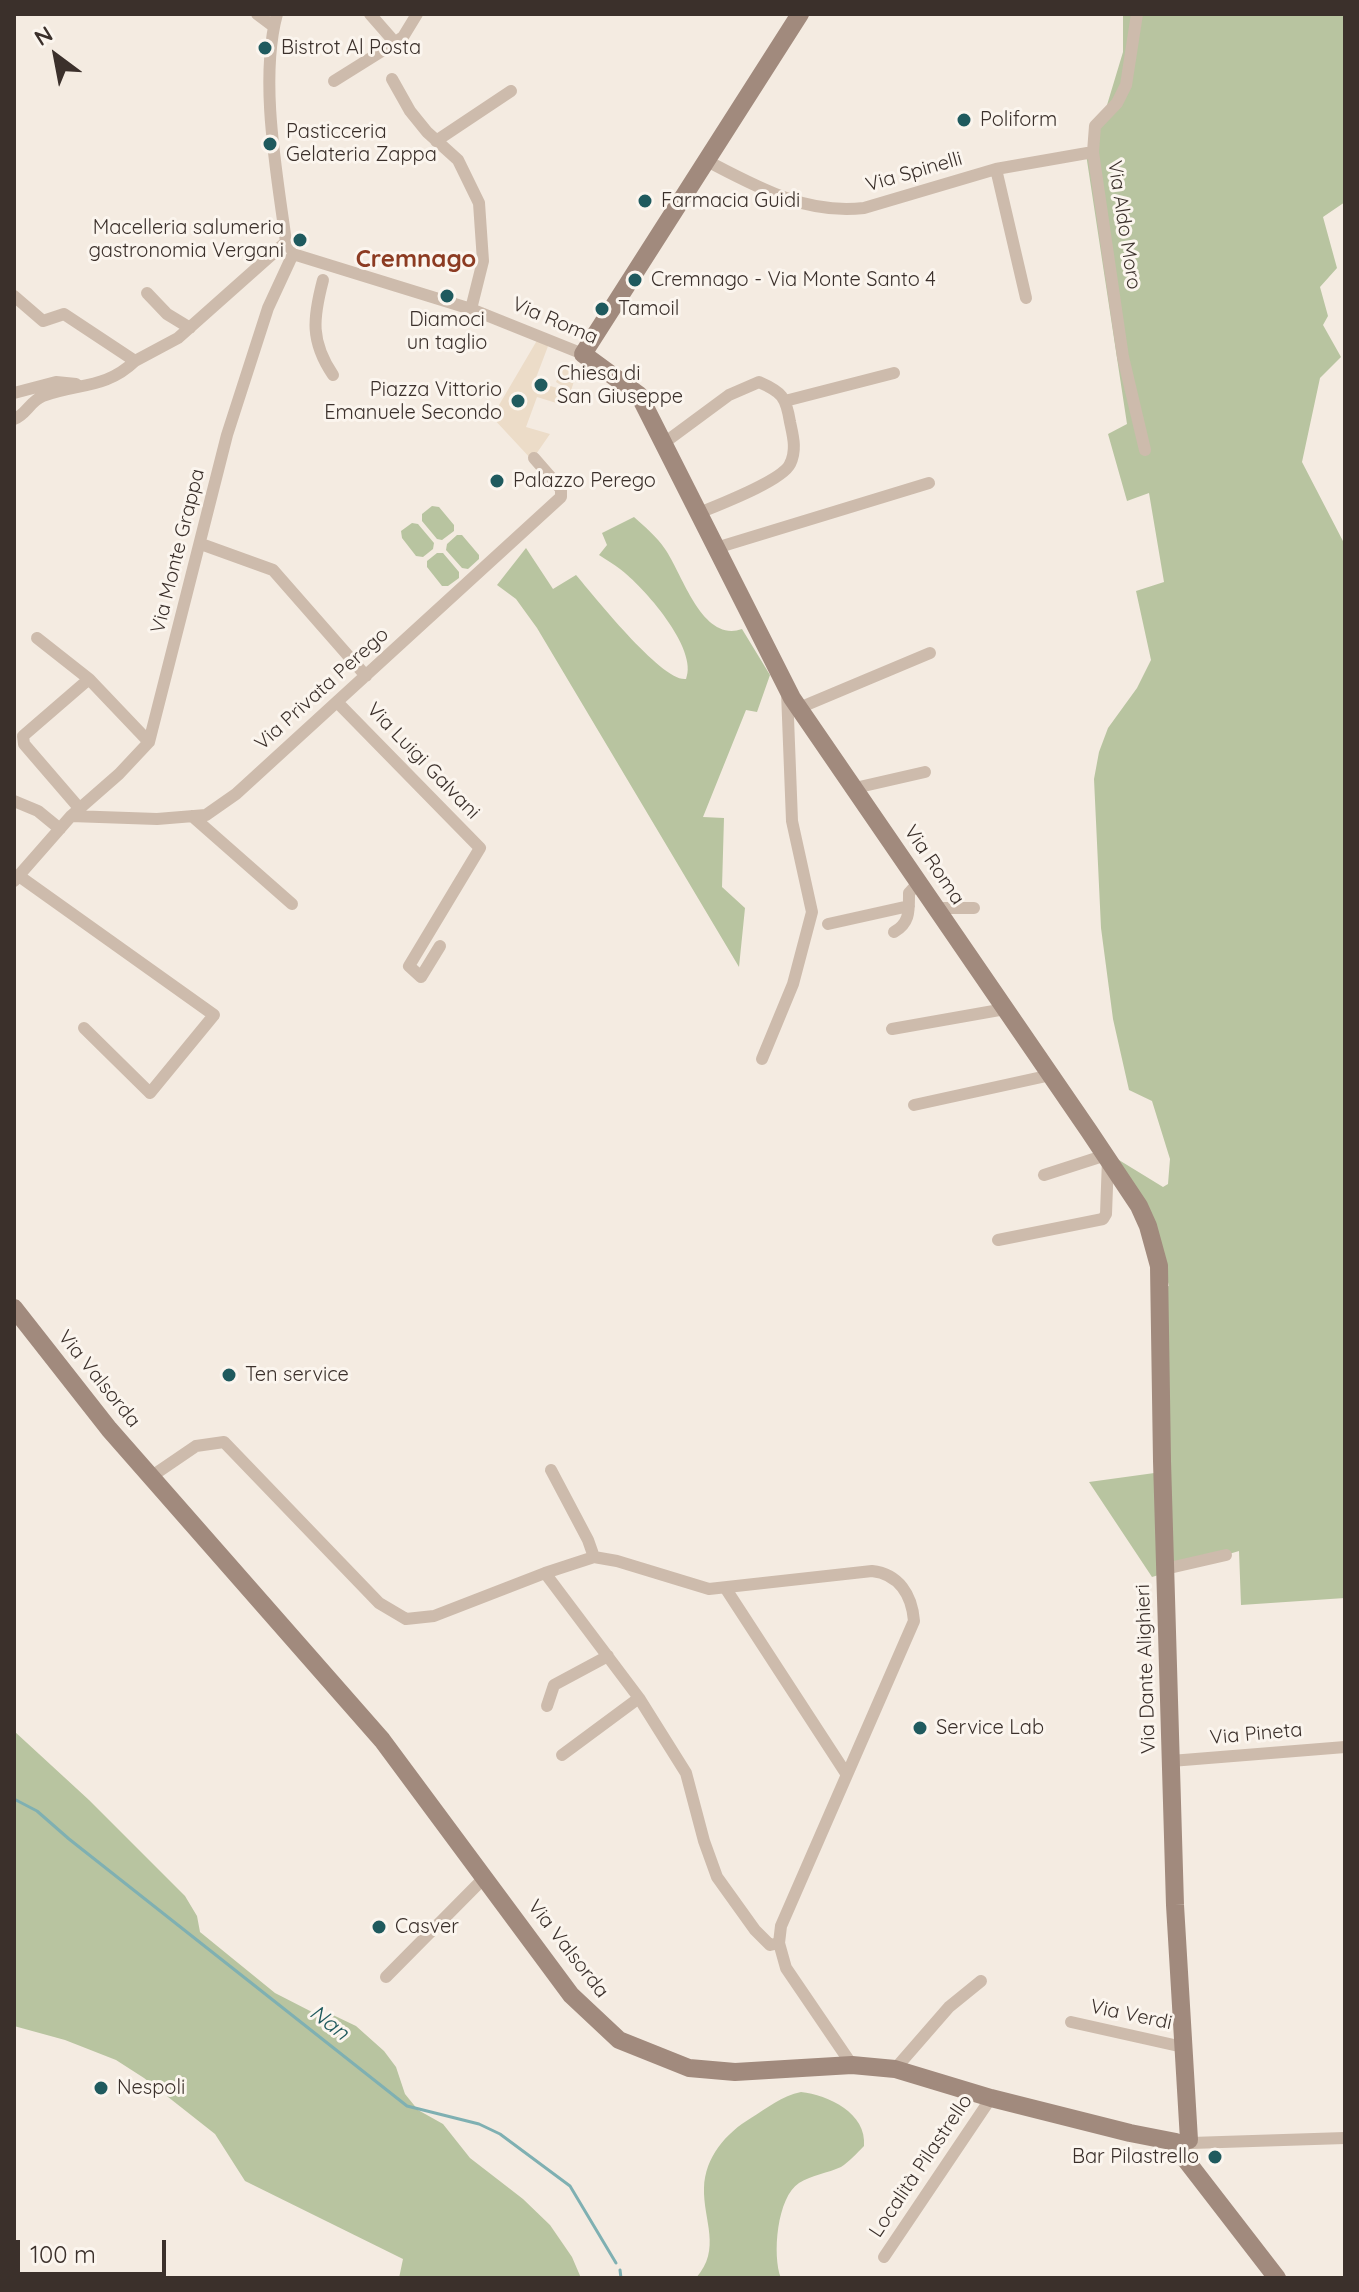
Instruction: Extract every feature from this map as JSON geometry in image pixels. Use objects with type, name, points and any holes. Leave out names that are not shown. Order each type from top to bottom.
[{"type":"street","points":[[14,419],[40,397],[114,378],[135,361],[178,338],[290,248],[276,160],[269,76],[275,20],[257,14]]},
{"type":"street","points":[[370,14],[391,38],[390,46]]},
{"type":"street","points":[[334,81],[403,37],[417,14]]},
{"type":"street","points":[[583,354],[800,14]]},
{"type":"street","name":"Via Aldo Moro","points":[[1137,14],[1126,85],[1117,103],[1095,126],[1093,152],[1123,357],[1145,450]]},
{"type":"street","points":[[392,79],[410,111],[436,141],[458,160],[479,203],[483,261],[471,309]]},
{"type":"street","points":[[436,141],[511,91]]},
{"type":"street","name":"Via Spinelli","points":[[707,161],[767,193],[802,204],[849,209],[864,208],[996,169],[1093,152]]},
{"type":"street","points":[[996,169],[1026,298]]},
{"type":"street","name":"Via Roma","points":[[290,248],[471,309],[583,354],[639,395],[787,689],[1107,1157],[1139,1206],[1148,1226]]},
{"type":"street","name":"Via Monte Grappa","points":[[84,1028],[150,1093],[214,1015],[16,878],[75,812],[119,774],[149,742],[227,435],[290,248]]},
{"type":"street","points":[[323,280],[314,324],[322,359],[333,375]]},
{"type":"street","points":[[147,293],[167,314],[190,328]]},
{"type":"street","points":[[14,296],[43,321],[64,314],[135,361]]},
{"type":"street","points":[[785,401],[894,373]]},
{"type":"street","points":[[14,393],[56,382],[83,386]]},
{"type":"street","points":[[664,443],[729,395],[759,382],[778,390],[785,401],[795,444],[790,466],[770,482],[699,513]]},
{"type":"street","name":"Via Privata Perego","points":[[75,812],[157,819],[206,815],[236,794],[561,497],[561,489],[534,458]]},
{"type":"street","points":[[716,548],[929,483]]},
{"type":"street","points":[[201,544],[273,570],[366,676]]},
{"type":"street","points":[[37,638],[89,679],[149,742]]},
{"type":"street","points":[[799,708],[930,653]]},
{"type":"street","points":[[75,812],[22,741],[23,736],[89,679]]},
{"type":"street","points":[[762,1059],[793,984],[812,912],[792,821],[787,689]]},
{"type":"street","name":"Via Luigi Galvani","points":[[337,702],[480,848],[409,966],[421,977],[440,946]]},
{"type":"street","points":[[855,788],[925,772]]},
{"type":"street","points":[[14,801],[38,811],[60,829]]},
{"type":"street","points":[[192,816],[292,904]]},
{"type":"street","points":[[894,932],[903,927],[909,917],[909,893],[919,882]]},
{"type":"street","points":[[828,924],[909,906]]},
{"type":"street","points":[[937,908],[974,908]]},
{"type":"street","points":[[892,1029],[1005,1009]]},
{"type":"street","points":[[914,1105],[1051,1075]]},
{"type":"street","points":[[998,1240],[1103,1219],[1106,1214],[1107,1157],[1044,1175]]},
{"type":"street","name":"Via Dante Alighieri","points":[[1148,1226],[1159,1266],[1171,1761],[1187,2110],[1185,2146]]},
{"type":"street","name":"Via Valsorda","points":[[14,1308],[109,1429],[382,1740],[571,1995],[619,2040],[689,2068],[735,2072],[852,2065],[895,2069],[991,2098],[1185,2146]]},
{"type":"street","points":[[152,1476],[196,1446],[224,1442],[379,1603],[406,1619],[434,1616],[594,1557],[709,1589],[872,1571],[888,1573],[902,1586],[913,1604],[914,1621],[781,1926],[779,1943],[786,1968],[852,2065]]},
{"type":"street","points":[[551,1470],[594,1557]]},
{"type":"street","points":[[1165,1569],[1226,1555]]},
{"type":"street","points":[[545,1573],[639,1698],[686,1773],[717,1877],[755,1930],[770,1945],[779,1943]]},
{"type":"street","points":[[726,1589],[847,1775]]},
{"type":"street","points":[[547,1706],[554,1685],[608,1656]]},
{"type":"street","points":[[562,1755],[639,1698]]},
{"type":"street","name":"Via Pineta","points":[[1171,1761],[1345,1747]]},
{"type":"street","points":[[386,1977],[485,1877]]},
{"type":"street","points":[[895,2069],[949,2007],[981,1981]]},
{"type":"street","name":"Via Verdi","points":[[1071,2022],[1183,2047]]},
{"type":"street","name":"Località Pilastrello","points":[[884,2257],[991,2098]]},
{"type":"street","points":[[1277,2278],[1204,2181],[1185,2146],[1211,2141],[1345,2138]]},
{"type":"green space","points":[[1123,14],[1345,14],[1345,202],[1323,217],[1337,268],[1320,287],[1328,316],[1323,325],[1341,357],[1320,378],[1302,462],[1345,545],[1345,1598],[1241,1605],[1239,1551],[1152,1577],[1089,1482],[1169,1471],[1161,1287],[1169,1286],[1156,1236],[1114,1157],[1163,1187],[1168,1184],[1170,1159],[1152,1101],[1129,1090],[1113,1019],[1101,928],[1094,779],[1108,728],[1137,688],[1151,660],[1136,591],[1164,582],[1149,493],[1127,501],[1108,434],[1127,424],[1086,154],[1104,115],[1123,52]]},
{"type":"green space","points":[[432,506],[439,507],[454,525],[454,531],[442,540],[437,539],[422,521],[422,514]]},
{"type":"green space","points":[[634,517],[665,549],[705,617],[728,631],[742,629],[770,675],[757,712],[746,710],[703,817],[724,818],[722,887],[745,908],[739,967],[537,628],[516,599],[497,585],[526,548],[553,589],[576,575],[645,653],[675,676],[686,679],[688,666],[684,652],[666,619],[630,577],[599,555],[607,545],[602,533]]},
{"type":"green space","points":[[412,523],[418,524],[434,543],[433,549],[423,557],[416,556],[402,538],[401,531]]},
{"type":"green space","points":[[457,535],[462,535],[479,555],[479,559],[468,569],[462,568],[446,550],[447,544]]},
{"type":"green space","points":[[437,553],[443,553],[459,572],[459,578],[448,586],[442,586],[427,567],[427,561]]},
{"type":"green space","points":[[14,1731],[89,1800],[185,1896],[197,1916],[200,1932],[275,1993],[314,2013],[333,2015],[356,2026],[384,2051],[396,2067],[405,2094],[418,2110],[443,2124],[470,2158],[523,2199],[550,2225],[572,2257],[581,2278],[399,2278],[403,2259],[245,2181],[215,2134],[144,2078],[116,2060],[65,2040],[14,2026]]},
{"type":"green space","points":[[801,2092],[823,2097],[853,2115],[863,2134],[864,2146],[841,2167],[804,2180],[792,2190],[778,2228],[777,2256],[781,2278],[696,2278],[704,2267],[710,2245],[704,2188],[708,2166],[718,2147],[742,2124],[781,2099]]},
{"type":"shaded area","name":"Piazza Vittorio Emanuele Secondo","points":[[539,337],[550,341],[534,383],[564,390],[556,382],[561,371],[556,369],[558,365],[576,375],[566,406],[537,397],[526,427],[550,434],[532,460],[492,417]]},
{"type":"waterway","name":"Nan","points":[[14,1799],[37,1811],[407,2106],[479,2124],[500,2134],[570,2186],[616,2263]]},
{"type":"waterway","name":"Nan","points":[[620,2270],[621,2278]]},
{"type":"place","name":"Bistrot Al Posta","points":[[265,48]]},
{"type":"place","name":"Poliform","points":[[964,120]]},
{"type":"place","name":"Pasticceria Gelateria Zappa","points":[[270,144]]},
{"type":"place","name":"Farmacia Guidi","points":[[645,201]]},
{"type":"place","name":"Macelleria salumeria gastronomia Vergani","points":[[300,240]]},
{"type":"place","name":"Cremnago - Via Monte Santo 4","points":[[635,280]]},
{"type":"place","name":"Diamoci un taglio","points":[[447,296]]},
{"type":"place","name":"Tamoil","points":[[602,309]]},
{"type":"place","name":"Chiesa di San Giuseppe","points":[[541,385]]},
{"type":"place","name":"Piazza Vittorio Emanuele Secondo","points":[[518,401]]},
{"type":"place","name":"Palazzo Perego","points":[[497,481]]},
{"type":"place","name":"Ten service","points":[[229,1375]]},
{"type":"place","name":"Service Lab","points":[[920,1728]]},
{"type":"place","name":"Casver","points":[[379,1927]]},
{"type":"place","name":"Nespoli","points":[[101,2088]]},
{"type":"place","name":"Bar Pilastrello","points":[[1215,2157]]},
{"type":"district","name":"Cremnago","points":[[416,260]]}]
